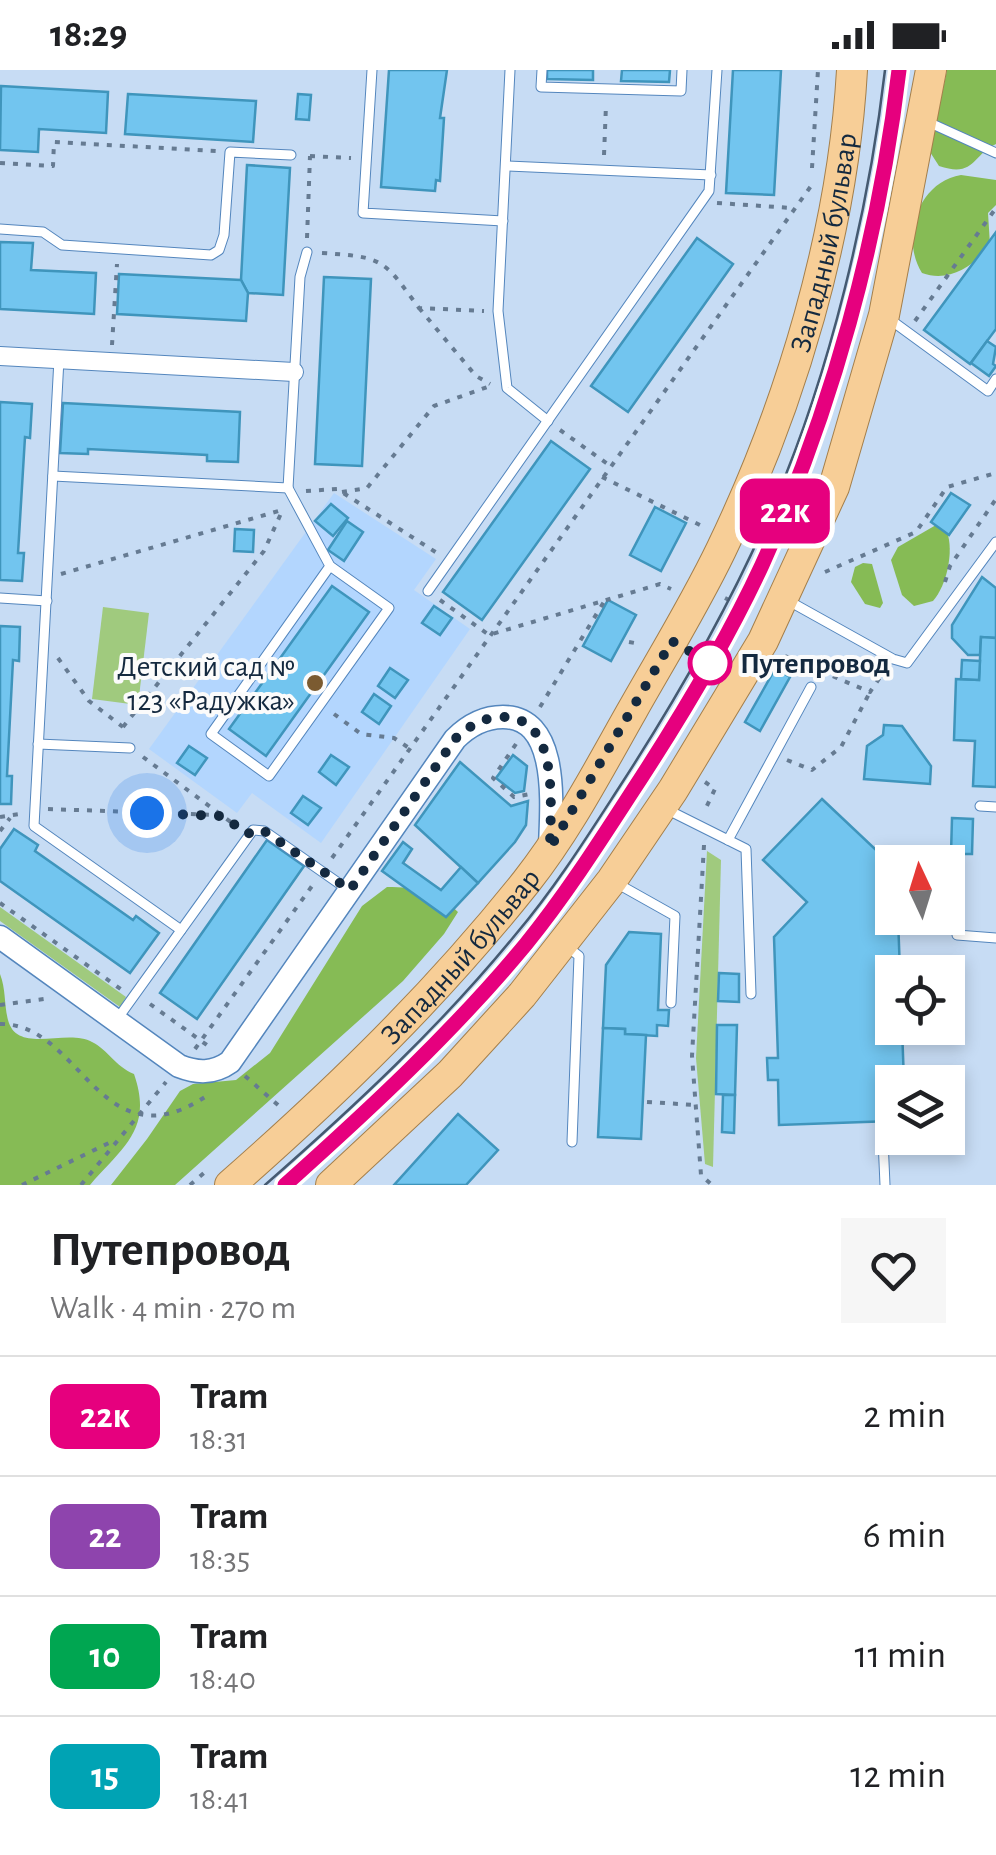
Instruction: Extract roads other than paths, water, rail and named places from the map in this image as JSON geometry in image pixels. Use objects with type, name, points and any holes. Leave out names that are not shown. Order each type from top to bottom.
[{"type":"main road","name":"Западный бульвар","points":[[218,1178],[358,1070],[420,1007],[550,848],[672,641],[720,553],[750,484],[798,345],[833,216],[852,70]]},
{"type":"main road","points":[[331,1185],[450,1074],[522,995],[612,880],[740,682],[784,599],[834,487],[896,324],[930,70]]},
{"type":"street","points":[[0,356],[294,372]]},
{"type":"street","points":[[0,936],[180,1066],[202,1072],[230,1062],[455,739],[468,727],[498,716],[515,718],[538,735],[549,769],[550,848]]},
{"type":"lane","points":[[372,70],[363,212],[503,221]]},
{"type":"lane","points":[[510,70],[498,311],[506,388],[548,421]]},
{"type":"lane","points":[[542,70],[541,87],[681,91],[682,70]]},
{"type":"lane","points":[[428,591],[710,191],[717,70]]},
{"type":"lane","points":[[921,119],[996,153]]},
{"type":"lane","points":[[0,229],[43,232],[62,246],[211,255],[219,250],[224,235],[230,152],[291,155]]},
{"type":"lane","points":[[506,166],[711,175]]},
{"type":"lane","points":[[306,252],[300,277],[289,490],[330,566],[389,608],[269,776],[210,734],[330,566]]},
{"type":"lane","points":[[896,324],[988,390],[996,380]]},
{"type":"lane","points":[[59,359],[34,826],[180,930]]},
{"type":"lane","points":[[53,476],[289,490]]},
{"type":"lane","points":[[784,599],[907,663],[996,542]]},
{"type":"lane","points":[[0,598],[46,602]]},
{"type":"lane","points":[[728,840],[812,687]]},
{"type":"lane","points":[[38,744],[130,748]]},
{"type":"lane","points":[[662,806],[746,849],[752,994]]},
{"type":"lane","points":[[980,806],[996,807]]},
{"type":"lane","points":[[116,1020],[253,830],[264,831],[350,890]]},
{"type":"lane","points":[[612,880],[675,916],[672,1004]]},
{"type":"lane","points":[[957,935],[996,938]]},
{"type":"lane","points":[[562,944],[579,956],[572,1142]]},
{"type":"lane","points":[[883,1155],[884,1185]]},
{"type":"tram line","points":[[265,1185],[427,1033],[530,917],[620,786],[704,647],[775,501],[830,345],[858,233],[885,70]]},
{"type":"tram line","name":"22к","points":[[285,1185],[425,1056],[526,943],[600,842],[706,670],[752,584],[812,443],[857,287],[880,188],[899,70]]},
{"type":"place","name":"Путепровод","points":[[710,663]]},
{"type":"place","name":"Детский сад № 123 «Радужка»","points":[[315,683]]}]
